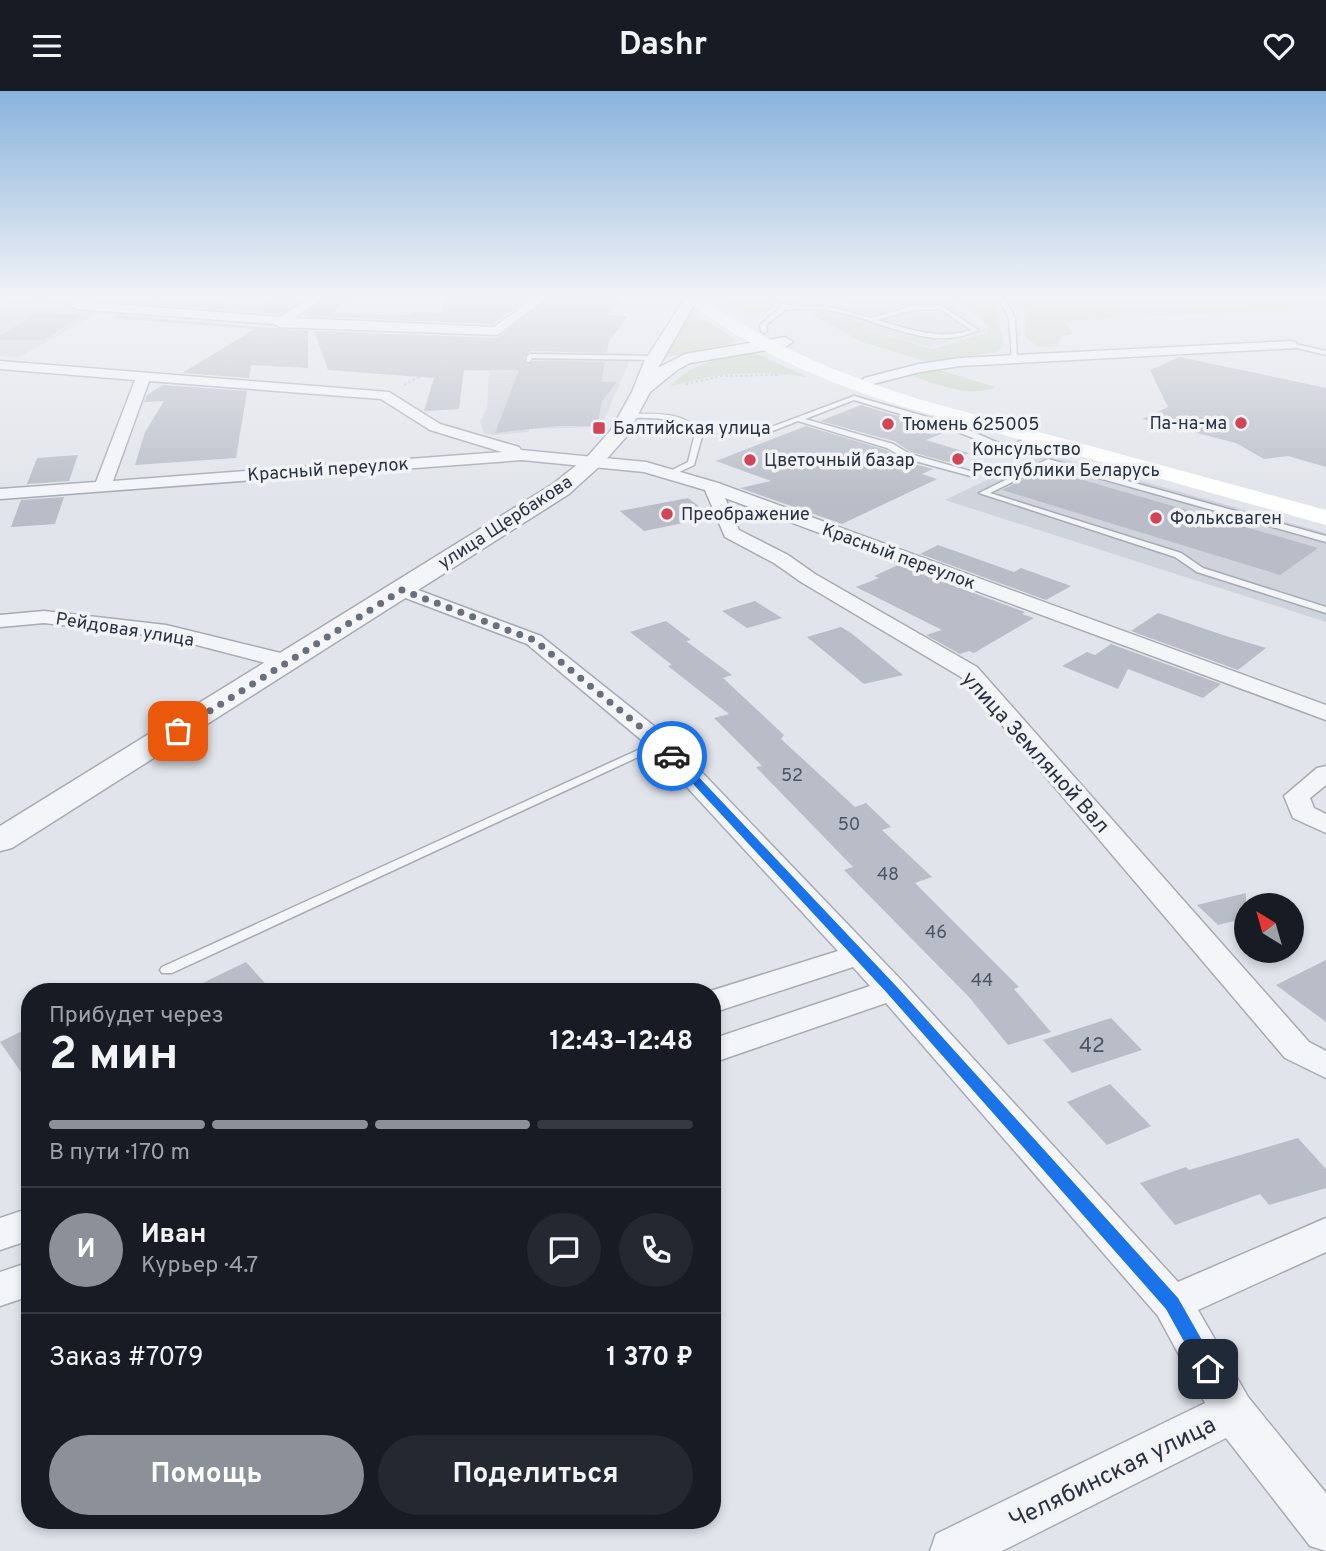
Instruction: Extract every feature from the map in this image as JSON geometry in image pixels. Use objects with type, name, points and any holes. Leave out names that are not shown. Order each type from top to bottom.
[{"type":"main road","points":[[802,365],[845,382],[1326,518]]},
{"type":"main road","points":[[828,365],[869,381],[1326,506]]},
{"type":"street","points":[[2,365],[384,395],[435,427],[506,447],[522,455]]},
{"type":"street","name":"улица Щербакова","points":[[0,841],[561,489],[595,460],[619,433],[652,365]]},
{"type":"street","points":[[641,392],[673,365]]},
{"type":"street","points":[[869,381],[942,365]]},
{"type":"street","points":[[103,485],[144,376]]},
{"type":"street","name":"Красный переулок","points":[[0,494],[522,455],[646,467],[712,487],[1326,713]]},
{"type":"street","name":"улица Земляной Вал","points":[[712,487],[732,533],[781,559],[808,578],[969,672],[1297,1050],[1326,1066]]},
{"type":"street","points":[[402,590],[534,640],[660,743],[892,990],[1172,1304],[1233,1412],[1326,1529]]},
{"type":"street","name":"Рейдовая улица","points":[[0,621],[44,617],[166,631],[289,662]]},
{"type":"street","points":[[1326,773],[1297,796],[1302,812],[1326,825]]},
{"type":"street","points":[[721,999],[859,955]]},
{"type":"street","points":[[721,1048],[892,990]]},
{"type":"street","points":[[0,1234],[21,1227]]},
{"type":"street","points":[[1172,1304],[1326,1234]]},
{"type":"street","points":[[0,1289],[21,1282]]},
{"type":"street","name":"Челябинская улица","points":[[953,1551],[1233,1412]]},
{"type":"lane","points":[[762,432],[854,398],[956,428],[1008,450],[1035,437]]},
{"type":"lane","points":[[629,416],[681,419],[691,422],[699,433],[691,463],[668,474]]},
{"type":"lane","points":[[799,418],[890,446],[906,456],[974,475]]},
{"type":"lane","points":[[1326,539],[1048,461],[983,493],[1178,555],[1199,570],[1326,610]]},
{"type":"lane","points":[[167,969],[660,743]]},
{"type":"path","points":[[197,380],[223,365]]},
{"type":"path","points":[[384,395],[442,365]]},
{"type":"shaded area","points":[[457,365],[628,365],[601,427],[529,429],[529,432],[494,435],[484,433],[480,422],[487,408],[489,371],[455,370]]},
{"type":"shaded area","points":[[1043,453],[1326,533],[1326,622],[945,500]]},
{"type":"green space","points":[[782,365],[807,377],[772,373],[720,375],[670,387],[697,367]]},
{"type":"green space","points":[[936,369],[995,387],[965,391],[914,377],[912,372]]},
{"type":"building","points":[[195,365],[251,365],[249,378],[182,373]]},
{"type":"building","points":[[254,365],[308,365],[308,368]]},
{"type":"building","points":[[326,365],[604,365],[601,382],[617,382],[602,401],[597,426],[557,426],[495,433],[519,370],[464,370],[459,409],[424,411],[434,378],[328,370]]},
{"type":"building","name":"Па-на-ма","points":[[1161,365],[1218,365],[1326,388],[1326,467],[1288,456],[1264,459],[1236,443],[1142,419],[1168,407],[1150,370]]},
{"type":"building","points":[[163,385],[247,391],[236,458],[135,465],[145,432],[164,401],[144,402],[147,395]]},
{"type":"building","points":[[861,405],[948,431],[926,440],[969,453],[948,462],[911,452],[894,441],[820,421]]},
{"type":"building","points":[[806,426],[886,450],[903,461],[933,469],[922,474],[937,479],[842,524],[740,488],[771,481],[716,461]]},
{"type":"building","points":[[78,455],[69,481],[27,484],[37,458]]},
{"type":"building","name":"Фольксваген","points":[[1045,469],[1318,548],[1280,575],[1002,490]]},
{"type":"building","points":[[64,497],[55,524],[11,527],[21,500]]},
{"type":"building","name":"Преображение","points":[[688,498],[713,517],[644,531],[620,511]]},
{"type":"building","points":[[938,545],[1014,572],[1021,568],[1071,586],[1046,600],[920,554]]},
{"type":"building","points":[[898,565],[1025,612],[1022,614],[1034,618],[974,653],[969,651],[960,654],[926,635],[942,630],[856,587],[879,578],[874,576]]},
{"type":"building","points":[[755,601],[782,618],[747,628],[722,611]]},
{"type":"building","points":[[1158,613],[1266,648],[1238,670],[1131,631]]},
{"type":"building","points":[[666,621],[691,640],[686,641],[732,675],[723,678],[784,735],[781,739],[855,807],[866,803],[891,827],[882,830],[932,877],[915,883],[1019,987],[1014,989],[1051,1032],[1008,1045],[969,997],[844,870],[853,867],[756,767],[762,766],[714,718],[729,714],[630,632]]},
{"type":"building","points":[[841,627],[903,675],[864,684],[807,637]]},
{"type":"building","points":[[1111,644],[1221,684],[1203,698],[1128,669],[1118,689],[1062,666],[1087,652],[1095,655]]},
{"type":"building","points":[[1234,896],[1234,921],[1218,925],[1197,905]]},
{"type":"building","points":[[1326,960],[1326,1022],[1276,985]]},
{"type":"building","points":[[246,962],[265,983],[203,983]]},
{"type":"building","points":[[1111,1018],[1142,1050],[1072,1073],[1043,1040]]},
{"type":"building","points":[[21,1032],[21,1072],[0,1042]]},
{"type":"building","points":[[1110,1084],[1151,1126],[1107,1145],[1067,1102]]},
{"type":"building","points":[[1298,1138],[1326,1169],[1326,1188],[1269,1205],[1260,1194],[1175,1225],[1140,1183],[1186,1167],[1189,1170]]},
{"type":"way so far","points":[[178,731],[402,590],[534,640],[660,743],[672,756]]},
{"type":"place","name":"Па-на-ма","points":[[1241,423]]},
{"type":"place","name":"Тюмень 625005","points":[[888,424]]},
{"type":"place","name":"Балтийская улица","points":[[599,428]]},
{"type":"place","name":"Консульство Республики Беларусь","points":[[958,459]]},
{"type":"place","name":"Цветочный базар","points":[[750,460]]},
{"type":"place","name":"Преображение","points":[[667,514]]},
{"type":"place","name":"Фольксваген","points":[[1156,518]]},
{"type":"route","points":[[672,756],[892,990],[1172,1304],[1208,1369]]}]
